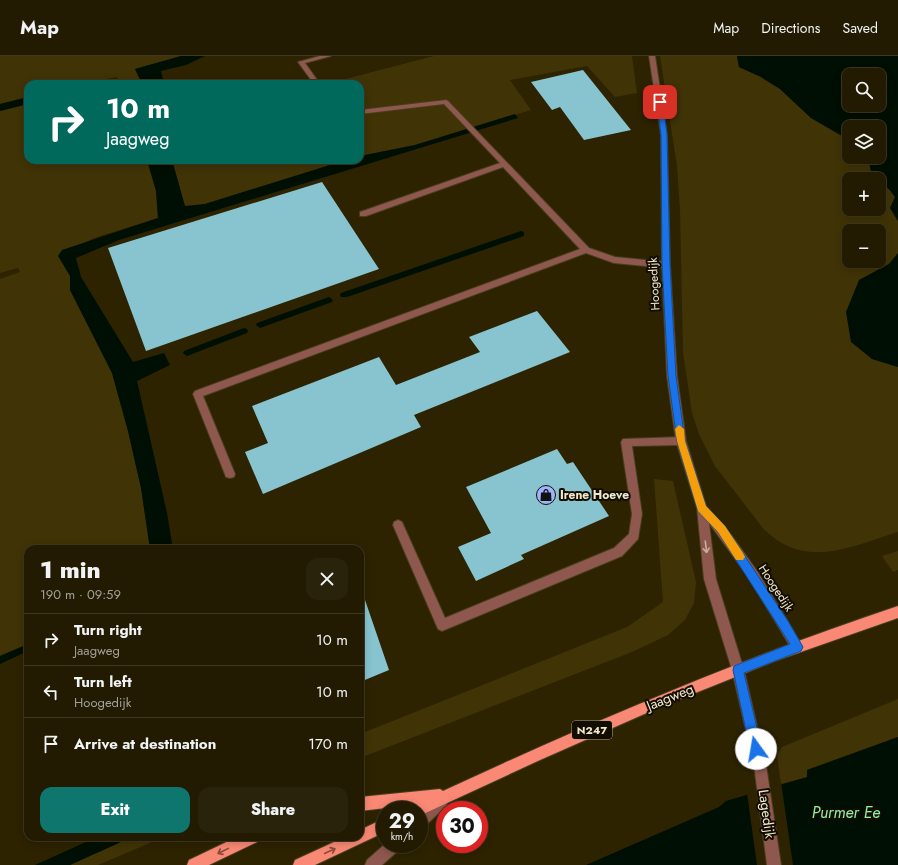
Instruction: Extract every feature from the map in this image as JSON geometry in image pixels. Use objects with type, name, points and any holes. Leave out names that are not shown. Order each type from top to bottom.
[{"type":"main road","name":"Jaagweg","points":[[428,805],[616,719],[797,647],[898,612]]},
{"type":"main road","name":"N247","points":[[364,804],[448,795]]},
{"type":"main road","points":[[364,835],[376,829]]},
{"type":"main road","points":[[194,865],[244,841]]},
{"type":"main road","points":[[300,865],[351,841]]},
{"type":"street","points":[[314,80],[301,62],[328,56]]},
{"type":"street","name":"Hoogedijk","points":[[652,56],[664,135],[666,265],[672,376],[681,441],[702,508],[710,579],[738,670]]},
{"type":"street","points":[[364,112],[446,102],[586,250],[614,260],[666,265]]},
{"type":"street","points":[[363,214],[504,164]]},
{"type":"street","points":[[230,474],[198,394],[586,250]]},
{"type":"street","points":[[398,525],[442,625],[618,552],[634,536],[637,514],[626,442],[681,441]]},
{"type":"street","name":"Hoogedijk","points":[[702,508],[722,529],[784,624],[797,647]]},
{"type":"street","name":"Lagedijk","points":[[738,670],[760,766],[774,865]]},
{"type":"street","name":"Jaagweg","points":[[428,814],[448,795]]},
{"type":"street","points":[[372,865],[385,853]]},
{"type":"shaded area","points":[[0,56],[181,56],[135,69],[140,80],[119,80],[116,77],[102,80],[24,80],[24,98],[0,104]]},
{"type":"shaded area","points":[[434,56],[632,56],[637,93],[615,97],[587,66],[510,80],[531,110],[415,145],[364,155],[364,80],[341,80]]},
{"type":"shaded area","points":[[660,56],[737,56],[739,67],[761,77],[780,89],[811,118],[842,136],[842,164],[870,164],[871,172],[842,172],[842,216],[886,216],[886,186],[889,188],[895,197],[890,208],[898,221],[898,253],[886,266],[886,224],[842,224],[842,268],[882,268],[859,280],[872,359],[898,367],[898,532],[845,549],[827,552],[810,552],[794,548],[778,540],[762,527],[715,466],[699,434],[692,413],[683,352],[680,209],[677,166]]},
{"type":"shaded area","points":[[24,105],[24,164],[148,164],[156,190],[158,218],[94,238],[59,256],[70,276],[70,290],[112,373],[128,431],[141,488],[149,545],[24,545],[24,646],[0,656],[0,279],[20,272],[18,268],[0,273],[0,111]]},
{"type":"shaded area","points":[[173,164],[333,164],[205,204],[185,207]]},
{"type":"shaded area","points":[[654,479],[673,481],[696,582],[694,603],[685,620],[668,635],[632,652],[364,756],[364,732],[627,627],[663,602]]},
{"type":"shaded area","points":[[898,551],[898,570],[893,572],[882,556]]},
{"type":"shaded area","points":[[898,699],[898,737],[807,770],[808,777],[781,784],[777,755],[782,747]]},
{"type":"shaded area","points":[[123,841],[155,841],[98,865],[70,865]]},
{"type":"water","points":[[181,56],[205,56],[186,65],[161,71],[163,80],[140,80],[135,69]]},
{"type":"water","points":[[737,56],[898,56],[898,221],[890,208],[895,197],[886,186],[886,172],[872,172],[870,164],[886,164],[886,120],[842,120],[842,136],[811,118],[780,89],[761,77],[739,67]]},
{"type":"water","points":[[24,98],[24,105],[0,111],[0,104]]},
{"type":"water","points":[[515,114],[518,118],[119,240],[76,258],[81,277],[133,362],[164,353],[170,365],[137,381],[167,513],[172,545],[149,545],[141,488],[128,431],[112,373],[70,290],[70,276],[58,256],[62,250],[158,218],[156,191],[148,164],[173,164],[185,206],[205,204],[333,164],[364,164],[364,155],[415,145]]},
{"type":"water","points":[[898,253],[898,367],[872,359],[851,342],[846,312],[859,280],[882,268],[886,268],[886,266]]},
{"type":"water","points":[[24,646],[24,653],[0,664],[0,656]]},
{"type":"water","name":"Purmer Ee","points":[[898,737],[898,865],[586,865],[719,807],[726,801],[807,777],[807,770]]},
{"type":"water","points":[[88,841],[123,841],[70,865],[35,865]]},
{"type":"pier","points":[[781,782],[793,865],[757,865],[747,793]]},
{"type":"building","points":[[583,70],[631,130],[584,140],[560,107],[552,110],[531,82]]},
{"type":"building","points":[[322,182],[379,269],[146,351],[108,248]]},
{"type":"building","points":[[537,311],[570,352],[414,415],[421,427],[263,494],[245,452],[268,443],[252,406],[379,357],[396,385],[480,352],[469,337]]},
{"type":"building","points":[[557,449],[567,464],[573,462],[609,516],[521,555],[524,559],[476,581],[458,547],[491,533],[466,487]]},
{"type":"building","points":[[364,597],[389,670],[364,680]]},
{"type":"waterway","points":[[344,295],[521,234]]},
{"type":"waterway","points":[[260,325],[329,300]]},
{"type":"waterway","points":[[187,353],[244,331]]},
{"type":"slow traffic","points":[[679,429],[681,441],[702,508],[722,529],[740,557]]},
{"type":"place","name":"Irene Hoeve","points":[[546,495]]},
{"type":"route","points":[[660,102],[664,135],[666,265],[672,376],[681,441],[702,508],[722,529],[784,624],[797,647],[738,670],[756,749]]}]
